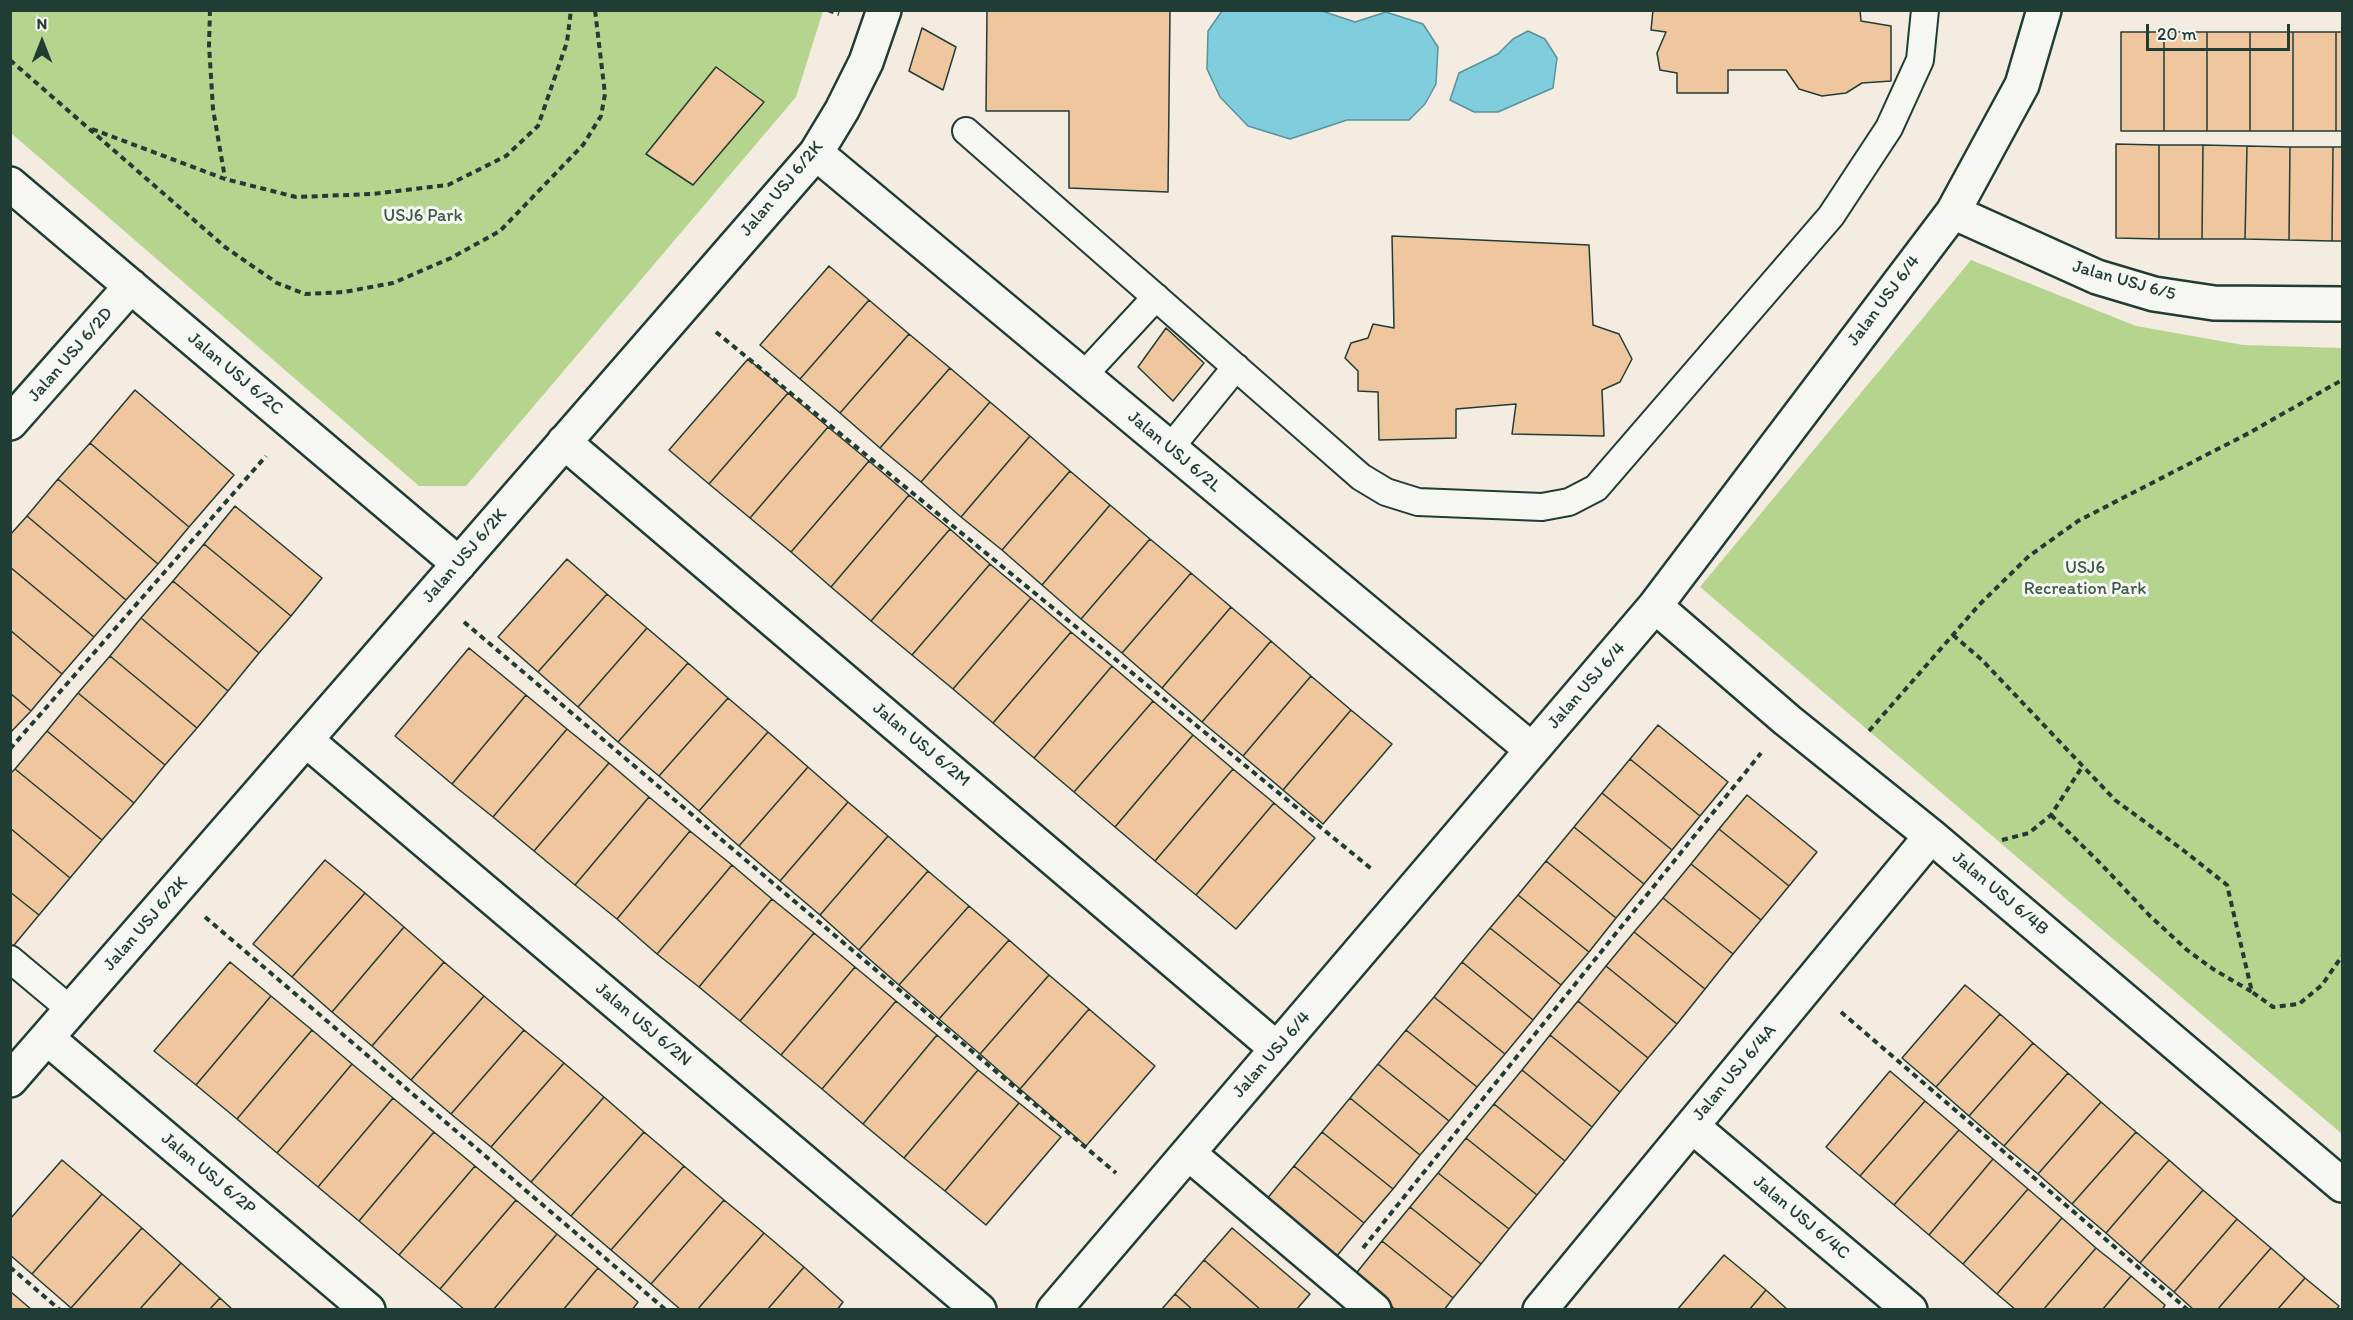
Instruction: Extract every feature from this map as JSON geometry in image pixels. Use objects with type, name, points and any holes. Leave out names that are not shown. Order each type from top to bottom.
[{"type":"street","name":"Jalan USJ 6/2K","points":[[10,1080],[816,153],[842,110],[866,62],[884,10]]},
{"type":"street","name":"Jalan USJ 6/4","points":[[1054,1310],[1655,606],[1953,212],[2022,85],[2044,10]]},
{"type":"street","name":"Jalan USJ 6/2L","points":[[816,153],[1532,750]]},
{"type":"street","name":"Jalan USJ 6/2C","points":[[10,184],[459,564]]},
{"type":"street","name":"Jalan USJ 6/5","points":[[1953,212],[2097,277],[2154,294],[2214,303],[2343,304]]},
{"type":"street","name":"Jalan USJ 6/2D","points":[[10,423],[131,286]]},
{"type":"street","name":"Jalan USJ 6/2M","points":[[564,442],[1277,1049]]},
{"type":"street","name":"Jalan USJ 6/4B","points":[[1655,606],[1787,720],[1931,836],[2343,1185]]},
{"type":"street","name":"Jalan USJ 6/2N","points":[[306,740],[979,1310]]},
{"type":"street","name":"Jalan USJ 6/4A","points":[[1540,1310],[1931,836]]},
{"type":"street","name":"Jalan USJ 6/2P","points":[[47,1038],[368,1310]]},
{"type":"street","name":"Jalan USJ 6/4C","points":[[1692,1126],[1910,1310]]},
{"type":"street","points":[[1188,1153],[1374,1310]]},
{"type":"lane","points":[[966,131],[1361,477],[1386,492],[1418,502],[1542,507],[1569,502],[1596,488],[1831,216],[1889,128],[1920,60],[1925,10]]},
{"type":"lane","points":[[1083,376],[1156,297]]},
{"type":"lane","points":[[1170,448],[1236,367]]},
{"type":"lane","points":[[10,959],[71,1010]]},
{"type":"path","points":[[210,10],[209,45],[213,109],[225,179]]},
{"type":"path","points":[[88,128],[225,179],[296,197],[373,194],[448,186],[506,156],[538,126],[567,42],[571,10]]},
{"type":"path","points":[[10,60],[225,248],[277,283],[305,294],[344,292],[393,283],[451,258],[500,231],[583,145],[601,116],[605,94],[595,10]]},
{"type":"path","points":[[683,305],[1406,897]]},
{"type":"path","points":[[1869,732],[1979,605],[2029,556],[2078,522],[2343,380]]},
{"type":"path","points":[[10,749],[294,424]]},
{"type":"path","points":[[431,595],[1148,1200]]},
{"type":"path","points":[[1953,635],[1982,660],[2115,800],[2227,885],[2252,992]]},
{"type":"path","points":[[1339,1279],[1787,720]]},
{"type":"path","points":[[1998,842],[2028,833],[2051,815],[2082,767]]},
{"type":"path","points":[[2051,815],[2149,915],[2187,950],[2273,1007],[2299,1004],[2322,985],[2343,956]]},
{"type":"path","points":[[174,892],[666,1310]]},
{"type":"path","points":[[1809,984],[2188,1310]]},
{"type":"path","points":[[10,1267],[60,1310]]},
{"type":"green space","name":"USJ6 Park","points":[[11,11],[823,11],[796,97],[466,486],[419,486],[11,133]]},
{"type":"green space","name":"USJ6 Recreation Park","points":[[1971,260],[2136,326],[2243,345],[2342,348],[2342,1134],[1700,587]]},
{"type":"water","points":[[1222,11],[1322,11],[1355,22],[1386,12],[1423,24],[1438,47],[1436,84],[1425,104],[1409,120],[1347,120],[1290,139],[1248,126],[1220,97],[1207,69],[1208,31]]},
{"type":"water","points":[[1528,31],[1545,39],[1557,58],[1553,88],[1498,112],[1474,112],[1450,100],[1459,73],[1498,54],[1513,39]]},
{"type":"building","points":[[987,10],[1170,10],[1168,192],[1069,188],[1069,111],[986,111]]},
{"type":"building","points":[[1653,10],[1860,10],[1861,21],[1891,26],[1891,81],[1862,83],[1846,93],[1822,96],[1799,89],[1786,70],[1728,70],[1728,93],[1677,93],[1677,73],[1660,70],[1657,53],[1666,32],[1651,30]]},
{"type":"building","points":[[922,28],[956,47],[943,90],[909,71]]},
{"type":"building","points":[[2121,32],[2164,32],[2164,131],[2121,131]]},
{"type":"building","points":[[2164,32],[2207,32],[2207,131],[2164,131]]},
{"type":"building","points":[[2207,32],[2250,32],[2250,131],[2207,131]]},
{"type":"building","points":[[2250,32],[2293,32],[2293,131],[2250,131]]},
{"type":"building","points":[[2293,32],[2336,32],[2336,131],[2293,131]]},
{"type":"building","points":[[2336,32],[2342,32],[2342,131],[2336,131]]},
{"type":"building","points":[[716,67],[764,102],[693,185],[646,154]]},
{"type":"building","points":[[2116,144],[2159,145],[2159,239],[2116,238]]},
{"type":"building","points":[[2159,145],[2203,145],[2202,239],[2159,239]]},
{"type":"building","points":[[2203,145],[2247,146],[2245,239],[2202,239]]},
{"type":"building","points":[[2247,146],[2290,147],[2289,240],[2245,239]]},
{"type":"building","points":[[2290,147],[2333,147],[2332,241],[2289,240]]},
{"type":"building","points":[[2333,147],[2342,147],[2342,241],[2332,241]]},
{"type":"building","points":[[1392,236],[1589,245],[1593,325],[1619,334],[1632,359],[1620,382],[1602,390],[1604,436],[1512,434],[1516,404],[1456,409],[1456,438],[1379,440],[1378,392],[1358,391],[1358,371],[1345,358],[1351,343],[1368,338],[1373,324],[1394,328]]},
{"type":"building","points":[[829,266],[869,300],[800,379],[760,345]]},
{"type":"building","points":[[869,300],[909,334],[840,413],[800,379]]},
{"type":"building","points":[[1166,328],[1204,363],[1173,401],[1138,367]]},
{"type":"building","points":[[909,334],[950,368],[880,448],[840,413]]},
{"type":"building","points":[[748,359],[788,393],[709,484],[669,450]]},
{"type":"building","points":[[950,368],[990,402],[921,482],[880,448]]},
{"type":"building","points":[[135,390],[234,475],[189,527],[90,443]]},
{"type":"building","points":[[788,393],[828,427],[750,518],[709,484]]},
{"type":"building","points":[[990,402],[1030,436],[961,517],[921,482]]},
{"type":"building","points":[[828,427],[869,461],[791,552],[750,518]]},
{"type":"building","points":[[1030,436],[1070,471],[1002,550],[961,517]]},
{"type":"building","points":[[90,443],[189,527],[158,564],[58,479]]},
{"type":"building","points":[[869,461],[909,495],[831,587],[791,552]]},
{"type":"building","points":[[1070,471],[1110,505],[1042,585],[1002,550]]},
{"type":"building","points":[[58,479],[158,564],[126,600],[27,516]]},
{"type":"building","points":[[909,495],[950,529],[871,621],[831,587]]},
{"type":"building","points":[[1110,505],[1150,539],[1081,619],[1042,585]]},
{"type":"building","points":[[235,506],[322,578],[291,616],[204,544]]},
{"type":"building","points":[[27,516],[126,600],[94,637],[10,567],[10,535]]},
{"type":"building","points":[[950,529],[990,564],[912,655],[871,621]]},
{"type":"building","points":[[1150,539],[1191,573],[1122,653],[1081,619]]},
{"type":"building","points":[[204,544],[291,616],[259,653],[173,581]]},
{"type":"building","points":[[567,559],[607,594],[538,672],[498,637]]},
{"type":"building","points":[[990,564],[1031,598],[953,689],[912,655]]},
{"type":"building","points":[[10,567],[94,637],[62,674],[10,630]]},
{"type":"building","points":[[1191,573],[1231,607],[1162,688],[1122,653]]},
{"type":"building","points":[[173,581],[259,653],[228,691],[141,618]]},
{"type":"building","points":[[607,594],[647,628],[578,707],[538,672]]},
{"type":"building","points":[[1031,598],[1071,632],[993,723],[953,689]]},
{"type":"building","points":[[1231,607],[1271,641],[1202,722],[1162,688]]},
{"type":"building","points":[[141,618],[228,691],[197,728],[110,656]]},
{"type":"building","points":[[647,628],[688,663],[618,742],[578,707]]},
{"type":"building","points":[[10,630],[62,674],[31,711],[10,693]]},
{"type":"building","points":[[1071,632],[1112,666],[1034,758],[993,723]]},
{"type":"building","points":[[1271,641],[1311,676],[1243,756],[1202,722]]},
{"type":"building","points":[[469,648],[526,695],[452,784],[395,736]]},
{"type":"building","points":[[110,656],[197,728],[165,765],[78,693]]},
{"type":"building","points":[[688,663],[728,698],[659,776],[618,742]]},
{"type":"building","points":[[1112,666],[1153,701],[1074,792],[1034,758]]},
{"type":"building","points":[[1311,676],[1351,710],[1283,790],[1243,756]]},
{"type":"building","points":[[10,693],[31,711],[10,733]]},
{"type":"building","points":[[78,693],[165,765],[134,803],[47,731]]},
{"type":"building","points":[[526,695],[567,729],[493,817],[452,784]]},
{"type":"building","points":[[728,698],[768,732],[699,811],[659,776]]},
{"type":"building","points":[[1153,701],[1193,735],[1115,827],[1074,792]]},
{"type":"building","points":[[1351,710],[1392,744],[1323,824],[1283,790]]},
{"type":"building","points":[[1658,725],[1728,782],[1700,816],[1630,759]]},
{"type":"building","points":[[567,729],[609,763],[534,851],[493,817]]},
{"type":"building","points":[[47,731],[134,803],[102,840],[15,769]]},
{"type":"building","points":[[768,732],[808,767],[739,846],[699,811]]},
{"type":"building","points":[[1193,735],[1233,769],[1155,861],[1115,827]]},
{"type":"building","points":[[1630,759],[1700,816],[1672,850],[1602,793]]},
{"type":"building","points":[[609,763],[649,797],[575,885],[534,851]]},
{"type":"building","points":[[808,767],[848,802],[780,881],[739,846]]},
{"type":"building","points":[[15,769],[102,840],[70,878],[10,828],[10,774]]},
{"type":"building","points":[[1233,769],[1274,803],[1196,895],[1155,861]]},
{"type":"building","points":[[1602,793],[1672,850],[1644,884],[1574,827]]},
{"type":"building","points":[[1747,795],[1817,852],[1789,886],[1719,829]]},
{"type":"building","points":[[649,797],[690,831],[617,919],[575,885]]},
{"type":"building","points":[[848,802],[888,836],[820,915],[780,881]]},
{"type":"building","points":[[1274,803],[1315,838],[1236,929],[1196,895]]},
{"type":"building","points":[[1574,827],[1644,884],[1616,918],[1546,861]]},
{"type":"building","points":[[10,828],[70,878],[39,915],[10,892]]},
{"type":"building","points":[[1719,829],[1789,886],[1761,920],[1691,864]]},
{"type":"building","points":[[690,831],[732,865],[657,954],[617,919]]},
{"type":"building","points":[[888,836],[928,871],[859,950],[820,915]]},
{"type":"building","points":[[325,860],[365,893],[292,977],[253,944]]},
{"type":"building","points":[[1546,861],[1616,918],[1589,952],[1518,895]]},
{"type":"building","points":[[1691,864],[1761,920],[1733,954],[1663,898]]},
{"type":"building","points":[[732,865],[772,899],[699,987],[657,954]]},
{"type":"building","points":[[928,871],[969,906],[899,985],[859,950]]},
{"type":"building","points":[[10,892],[39,915],[10,950]]},
{"type":"building","points":[[365,893],[404,927],[332,1012],[292,977]]},
{"type":"building","points":[[1518,895],[1589,952],[1561,985],[1490,928]]},
{"type":"building","points":[[1663,898],[1733,954],[1705,989],[1634,932]]},
{"type":"building","points":[[772,899],[814,933],[740,1021],[699,987]]},
{"type":"building","points":[[969,906],[1009,940],[939,1019],[899,985]]},
{"type":"building","points":[[404,927],[444,962],[372,1046],[332,1012]]},
{"type":"building","points":[[1490,928],[1561,985],[1533,1020],[1462,962]]},
{"type":"building","points":[[1634,932],[1705,989],[1677,1024],[1606,966]]},
{"type":"building","points":[[814,933],[855,967],[781,1055],[740,1021]]},
{"type":"building","points":[[1009,940],[1049,975],[980,1054],[939,1019]]},
{"type":"building","points":[[230,962],[271,996],[196,1085],[154,1051]]},
{"type":"building","points":[[444,962],[484,996],[411,1080],[372,1046]]},
{"type":"building","points":[[1462,962],[1533,1020],[1505,1054],[1434,997]]},
{"type":"building","points":[[1606,966],[1677,1024],[1648,1058],[1578,1001]]},
{"type":"building","points":[[855,967],[896,1001],[822,1089],[781,1055]]},
{"type":"building","points":[[1049,975],[1089,1009],[1020,1089],[980,1054]]},
{"type":"building","points":[[1965,985],[2000,1014],[1936,1087],[1902,1058]]},
{"type":"building","points":[[271,996],[312,1030],[237,1119],[196,1085]]},
{"type":"building","points":[[484,996],[524,1030],[451,1114],[411,1080]]},
{"type":"building","points":[[1434,997],[1505,1054],[1477,1087],[1406,1030]]},
{"type":"building","points":[[896,1001],[937,1035],[863,1124],[822,1089]]},
{"type":"building","points":[[1578,1001],[1648,1058],[1620,1092],[1550,1035]]},
{"type":"building","points":[[1089,1009],[1155,1066],[1086,1146],[1020,1089]]},
{"type":"building","points":[[2000,1014],[2033,1043],[1969,1116],[1936,1087]]},
{"type":"building","points":[[312,1030],[352,1064],[277,1153],[237,1119]]},
{"type":"building","points":[[524,1030],[564,1063],[491,1147],[451,1114]]},
{"type":"building","points":[[1406,1030],[1477,1087],[1449,1121],[1378,1064]]},
{"type":"building","points":[[937,1035],[978,1070],[904,1158],[863,1124]]},
{"type":"building","points":[[1550,1035],[1620,1092],[1592,1127],[1522,1070]]},
{"type":"building","points":[[2033,1043],[2068,1073],[2004,1146],[1969,1116]]},
{"type":"building","points":[[564,1063],[604,1097],[531,1182],[491,1147]]},
{"type":"building","points":[[352,1064],[393,1098],[318,1187],[277,1153]]},
{"type":"building","points":[[1378,1064],[1449,1121],[1420,1155],[1350,1098]]},
{"type":"building","points":[[978,1070],[1019,1103],[945,1191],[904,1158]]},
{"type":"building","points":[[1522,1070],[1592,1127],[1565,1161],[1494,1104]]},
{"type":"building","points":[[1890,1071],[1925,1101],[1860,1176],[1826,1147]]},
{"type":"building","points":[[2068,1073],[2101,1102],[2038,1174],[2004,1146]]},
{"type":"building","points":[[604,1097],[644,1132],[571,1216],[531,1182]]},
{"type":"building","points":[[393,1098],[434,1132],[359,1221],[318,1187]]},
{"type":"building","points":[[1350,1098],[1420,1155],[1393,1189],[1322,1132]]},
{"type":"building","points":[[1925,1101],[1959,1130],[1894,1205],[1860,1176]]},
{"type":"building","points":[[2101,1102],[2136,1132],[2072,1204],[2038,1174]]},
{"type":"building","points":[[1019,1103],[1061,1137],[986,1225],[945,1191]]},
{"type":"building","points":[[1494,1104],[1565,1161],[1537,1195],[1466,1138]]},
{"type":"building","points":[[1959,1130],[1993,1159],[1929,1235],[1894,1205]]},
{"type":"building","points":[[434,1132],[475,1166],[399,1255],[359,1221]]},
{"type":"building","points":[[644,1132],[684,1166],[611,1250],[571,1216]]},
{"type":"building","points":[[1322,1132],[1393,1189],[1364,1223],[1294,1166]]},
{"type":"building","points":[[2136,1132],[2169,1160],[2106,1233],[2072,1204]]},
{"type":"building","points":[[1466,1138],[1537,1195],[1509,1229],[1438,1173]]},
{"type":"building","points":[[1993,1159],[2028,1189],[1963,1264],[1929,1235]]},
{"type":"building","points":[[62,1160],[102,1194],[32,1274],[10,1255],[10,1219]]},
{"type":"building","points":[[2169,1160],[2203,1190],[2140,1263],[2106,1233]]},
{"type":"building","points":[[475,1166],[516,1200],[440,1289],[399,1255]]},
{"type":"building","points":[[684,1166],[724,1200],[651,1284],[611,1250]]},
{"type":"building","points":[[1294,1166],[1364,1223],[1336,1257],[1266,1200]]},
{"type":"building","points":[[1438,1173],[1509,1229],[1481,1264],[1410,1207]]},
{"type":"building","points":[[2028,1189],[2062,1218],[1997,1294],[1963,1264]]},
{"type":"building","points":[[2203,1190],[2237,1219],[2174,1292],[2140,1263]]},
{"type":"building","points":[[102,1194],[142,1228],[71,1308],[32,1274]]},
{"type":"building","points":[[516,1200],[557,1234],[493,1310],[465,1310],[440,1289]]},
{"type":"building","points":[[724,1200],[764,1233],[697,1310],[681,1310],[651,1284]]},
{"type":"building","points":[[1410,1207],[1481,1264],[1453,1298],[1382,1241]]},
{"type":"building","points":[[2062,1218],[2096,1248],[2043,1310],[2016,1310],[1997,1294]]},
{"type":"building","points":[[2237,1219],[2271,1248],[2217,1310],[2194,1310],[2174,1292]]},
{"type":"building","points":[[142,1228],[181,1263],[139,1310],[73,1310],[71,1308]]},
{"type":"building","points":[[1232,1228],[1310,1294],[1296,1310],[1261,1310],[1204,1260]]},
{"type":"building","points":[[764,1233],[804,1267],[767,1310],[697,1310]]},
{"type":"building","points":[[557,1234],[598,1268],[563,1310],[493,1310]]},
{"type":"building","points":[[1382,1241],[1453,1298],[1444,1310],[1396,1310],[1354,1276]]},
{"type":"building","points":[[2096,1248],[2131,1276],[2102,1310],[2043,1310]]},
{"type":"building","points":[[2271,1248],[2305,1278],[2277,1310],[2217,1310]]},
{"type":"building","points":[[1724,1255],[1766,1290],[1749,1310],[1677,1310]]},
{"type":"building","points":[[1204,1260],[1261,1310],[1193,1310],[1175,1294]]},
{"type":"building","points":[[181,1263],[220,1298],[209,1310],[139,1310]]},
{"type":"building","points":[[804,1267],[843,1302],[837,1310],[767,1310]]},
{"type":"building","points":[[598,1268],[638,1302],[632,1310],[563,1310]]},
{"type":"building","points":[[2131,1276],[2165,1305],[2162,1310],[2102,1310]]},
{"type":"building","points":[[2305,1278],[2339,1306],[2336,1310],[2277,1310]]},
{"type":"building","points":[[1766,1290],[1788,1310],[1749,1310]]},
{"type":"building","points":[[11,1292],[32,1310],[10,1310]]},
{"type":"building","points":[[1175,1294],[1193,1310],[1161,1310]]},
{"type":"building","points":[[220,1298],[233,1310],[209,1310]]}]
